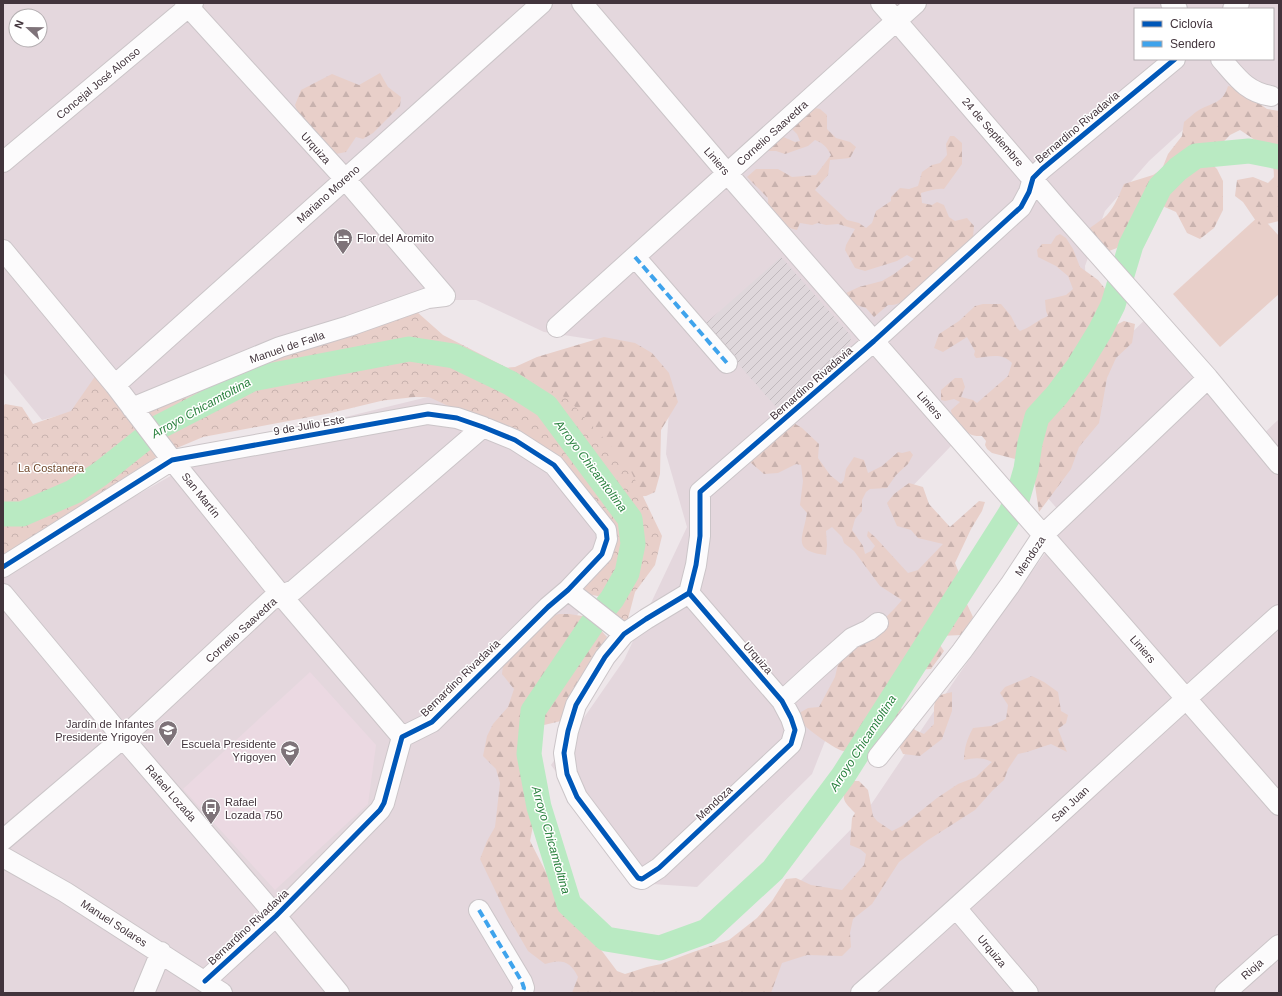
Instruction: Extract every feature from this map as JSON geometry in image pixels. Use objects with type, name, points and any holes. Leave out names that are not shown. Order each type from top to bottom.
[{"type":"street","name":"Mariano Moreno","points":[[114,385],[542,3]]},
{"type":"street","name":"Liniers","points":[[582,3],[727,173],[1279,805]]},
{"type":"street","name":"24 de Septiembre","points":[[881,3],[1084,238],[1208,378],[1279,464]]},
{"type":"street","name":"Cornelio Saavedra","points":[[558,327],[916,3]]},
{"type":"street","name":"Urquiza","points":[[188,4],[345,179],[445,296]]},
{"type":"street","name":"Concejal José Alonso","points":[[3,162],[188,4]]},
{"type":"street","name":"Bernardino Rivadavia","points":[[689,593],[696,565],[700,536],[700,492],[874,341],[1021,207],[1030,192],[1033,178],[1042,169],[1174,60]]},
{"type":"street","points":[[1222,60],[1242,83],[1255,92],[1271,96]]},
{"type":"street","name":"San Martín","points":[[3,250],[135,411],[281,595],[402,737]]},
{"type":"street","points":[[635,257],[727,363]]},
{"type":"street","name":"Manuel de Falla","points":[[135,411],[280,347],[349,326],[428,298],[445,296]]},
{"type":"street","name":"Mendoza","points":[[878,757],[962,651],[1010,585],[1038,528],[1208,378]]},
{"type":"street","name":"9 de Julio Este","points":[[3,567],[171,457],[428,414],[458,418],[483,427],[515,440],[554,465],[606,530]]},
{"type":"street","name":"Cornelio Saavedra","points":[[3,840],[123,738],[271,600],[294,590],[483,427]]},
{"type":"street","name":"Bernardino Rivadavia","points":[[205,981],[276,916],[380,810],[384,803],[402,737],[432,722],[548,607],[568,590],[602,554],[607,539],[606,530]]},
{"type":"street","points":[[568,590],[624,634],[689,593]]},
{"type":"street","name":"Urquiza","points":[[689,593],[782,701],[791,718],[795,730],[791,744]]},
{"type":"street","name":"Rafael Lozada","points":[[3,594],[123,738],[340,993]]},
{"type":"street","name":"San Juan","points":[[861,993],[1185,698],[1279,615]]},
{"type":"street","points":[[782,701],[852,638],[869,630],[878,623]]},
{"type":"street","name":"Mendoza","points":[[624,634],[605,657],[576,705],[568,731],[564,753],[567,774],[577,796],[638,878],[642,880],[660,868],[791,744]]},
{"type":"street","name":"Manuel Solares","points":[[3,856],[65,892],[161,952],[222,993]]},
{"type":"street","name":"Urquiza","points":[[956,908],[1028,993]]},
{"type":"street","points":[[478,910],[522,982],[524,988],[522,993]]},
{"type":"street","name":"Rioja","points":[[1225,993],[1279,945]]},
{"type":"street","points":[[144,993],[161,952]]},
{"type":"shaded area","points":[[3,3],[1279,3],[1279,99],[1206,109],[1149,161],[1105,211],[1085,266],[1087,304],[904,495],[949,544],[831,726],[812,774],[697,887],[637,883],[551,765],[624,660],[687,527],[666,454],[671,381],[622,344],[544,332],[476,300],[419,300],[164,401],[112,401],[42,420],[3,372]]},
{"type":"shaded area","points":[[781,257],[851,336],[850,344],[777,408],[704,325]]},
{"type":"shaded area","points":[[1151,314],[1257,440],[1279,419],[1279,993],[3,993],[3,571],[174,474],[230,445],[436,395],[499,416],[600,514],[605,576],[541,666],[499,829],[603,983],[679,984],[768,914],[862,818],[959,674],[1068,521],[1046,496],[1098,365]]},
{"type":"shaded area","name":"Escuela Presidente Yrigoyen","points":[[310,672],[376,745],[368,804],[275,890],[183,789]]},
{"type":"green space","points":[[380,73],[388,87],[401,97],[400,106],[373,133],[363,139],[356,137],[346,152],[336,154],[299,116],[295,105],[301,90],[332,74],[359,85]]},
{"type":"green space","points":[[1228,86],[1237,88],[1267,109],[1279,111],[1279,221],[1263,225],[1258,224],[1243,202],[1235,196],[1237,180],[1253,177],[1268,183],[1274,177],[1272,161],[1269,154],[1254,139],[1240,130],[1230,135],[1207,159],[1217,169],[1223,181],[1223,210],[1214,228],[1200,239],[1187,233],[1176,212],[1149,200],[1141,207],[1117,248],[1109,251],[1087,231],[1110,212],[1124,184],[1153,175],[1162,169],[1168,154],[1182,136],[1184,122],[1199,110],[1221,99]]},
{"type":"green space","points":[[815,108],[820,109],[827,115],[827,129],[836,138],[850,142],[856,147],[850,158],[830,160],[828,175],[815,190],[847,220],[859,223],[866,228],[872,223],[876,211],[891,201],[891,197],[900,188],[909,189],[918,186],[922,172],[932,165],[940,163],[947,155],[946,144],[950,136],[954,136],[962,143],[962,164],[944,189],[935,189],[921,193],[922,203],[932,205],[937,202],[944,205],[949,217],[955,221],[967,218],[974,226],[973,237],[923,285],[907,298],[894,305],[888,305],[874,317],[866,308],[853,304],[847,300],[846,293],[859,287],[882,281],[914,259],[907,255],[897,261],[865,271],[855,268],[845,250],[846,245],[855,229],[838,224],[826,225],[818,223],[812,225],[800,223],[797,230],[789,227],[774,216],[769,208],[768,198],[747,177],[756,169],[778,169],[792,177],[816,175],[831,155],[828,150],[818,141],[815,140],[808,146],[785,154],[776,151],[768,151],[781,136],[795,142],[800,141],[797,134],[791,128]]},
{"type":"green space","points":[[1260,215],[1279,236],[1279,294],[1220,347],[1173,294]]},
{"type":"green space","points":[[1060,234],[1066,238],[1073,249],[1080,267],[1098,280],[1106,290],[1105,300],[1101,310],[1116,325],[1124,321],[1135,324],[1132,343],[1116,358],[1107,378],[1099,423],[1079,447],[1071,469],[1039,512],[1033,472],[1019,460],[992,453],[987,449],[985,445],[986,441],[982,436],[974,436],[969,433],[962,428],[953,416],[951,410],[960,402],[954,399],[945,401],[941,400],[941,390],[955,378],[962,378],[965,387],[961,397],[973,400],[977,403],[1008,376],[1012,363],[1004,357],[999,356],[976,358],[974,355],[975,351],[967,337],[943,352],[934,348],[939,334],[959,321],[975,306],[983,304],[1001,304],[1011,316],[1020,331],[1048,316],[1045,300],[1066,295],[1073,289],[1068,276],[1056,266],[1038,257],[1037,250],[1042,244],[1051,244],[1056,236]]},
{"type":"green space","name":"La Costanera","points":[[408,304],[443,335],[568,399],[628,465],[662,536],[655,565],[635,592],[624,634],[599,615],[612,599],[568,590],[616,541],[572,469],[457,410],[418,392],[331,413],[203,437],[158,456],[3,556],[3,407],[5,404],[22,407],[33,424],[71,411],[96,375],[125,410]]},
{"type":"green space","points":[[604,337],[635,343],[652,353],[669,373],[678,402],[661,430],[660,474],[655,492],[646,496],[605,498],[575,484],[469,398],[415,397],[351,404],[455,372],[515,367],[537,357]]},
{"type":"green space","points":[[792,422],[802,428],[819,444],[818,458],[830,475],[841,484],[844,480],[846,469],[854,457],[864,460],[868,473],[882,466],[898,452],[902,453],[910,451],[913,455],[908,464],[896,475],[887,488],[870,489],[866,492],[862,500],[862,511],[855,519],[852,530],[863,546],[865,554],[871,551],[875,546],[867,536],[868,531],[908,573],[918,570],[943,544],[918,538],[911,530],[897,526],[887,503],[894,494],[909,483],[923,487],[929,504],[950,527],[979,501],[985,502],[982,511],[971,529],[955,563],[959,573],[959,587],[973,617],[962,635],[940,636],[936,639],[944,651],[931,669],[912,670],[904,685],[901,708],[915,730],[924,734],[934,724],[934,707],[936,696],[952,692],[952,711],[942,739],[920,756],[903,754],[897,742],[888,730],[878,727],[859,753],[843,751],[817,736],[794,716],[808,708],[819,707],[835,677],[838,664],[854,650],[902,600],[880,586],[854,551],[844,543],[842,537],[832,527],[826,531],[826,555],[815,553],[804,547],[802,536],[807,513],[800,505],[803,481],[801,465],[796,464],[778,473],[764,474],[750,462],[766,440]]},
{"type":"green space","points":[[559,614],[589,617],[607,637],[586,668],[561,721],[544,725],[525,733],[522,745],[524,767],[535,816],[530,841],[552,884],[573,915],[587,925],[596,943],[617,971],[625,974],[661,964],[729,940],[757,918],[772,901],[786,879],[796,878],[811,885],[842,890],[864,865],[866,854],[860,849],[850,845],[852,818],[855,813],[845,801],[844,795],[850,781],[859,781],[868,790],[873,816],[877,821],[892,831],[902,826],[937,798],[958,784],[976,777],[992,762],[978,758],[964,760],[965,751],[973,728],[991,726],[1006,719],[1008,705],[1000,693],[1005,687],[1032,676],[1058,692],[1061,711],[1068,715],[1066,723],[1058,729],[1067,752],[1051,744],[1018,754],[1008,769],[1004,780],[975,810],[928,840],[899,862],[872,904],[853,919],[850,933],[851,947],[842,956],[807,955],[782,963],[771,993],[572,993],[578,977],[575,972],[565,963],[556,962],[545,964],[528,951],[507,915],[480,859],[487,841],[495,827],[500,783],[496,769],[483,756],[487,736],[493,724],[508,707],[514,689],[502,674],[503,665],[541,619]]},
{"type":"waterway","name":"Arroyo Chicamtoltina","points":[[3,514],[22,514],[73,492],[100,474],[159,427],[252,379],[409,349],[454,356],[510,383],[546,406],[630,519],[633,544],[627,573],[612,599],[592,624],[533,711],[529,754],[539,807],[569,904],[606,939],[660,948],[707,931],[773,870],[843,776],[1010,514],[1017,500],[1026,469],[1030,443],[1037,417],[1057,395],[1078,367],[1100,331],[1113,305],[1131,245],[1160,187],[1178,169],[1196,156],[1249,151],[1279,157]]},
{"type":"marked path","points":[[635,257],[727,363]]},
{"type":"marked path","points":[[479,910],[522,982],[524,988],[522,993]]},
{"type":"cycle path","points":[[689,593],[696,565],[700,536],[700,492],[874,341],[1021,207],[1029,192],[1033,178],[1042,169],[1174,60]]},
{"type":"cycle path","points":[[3,567],[172,460],[428,414],[457,418],[483,427],[515,440],[554,465],[606,530],[607,539],[602,554],[568,590],[548,607],[432,722],[402,737],[384,803],[380,810],[276,916],[205,981]]},
{"type":"cycle path","points":[[689,593],[782,701],[791,718],[795,730],[791,744],[659,868],[642,879],[638,878],[577,797],[567,774],[564,753],[568,731],[576,705],[605,657],[624,634],[689,593]]},
{"type":"place","name":"Flor del Aromito","points":[[343,255]]},
{"type":"place","name":"Jardín de Infantes Presidente Yrigoyen","points":[[168,747]]},
{"type":"place","name":"Escuela Presidente Yrigoyen","points":[[290,767]]},
{"type":"place","name":"Rafael Lozada 750","points":[[211,825]]}]
